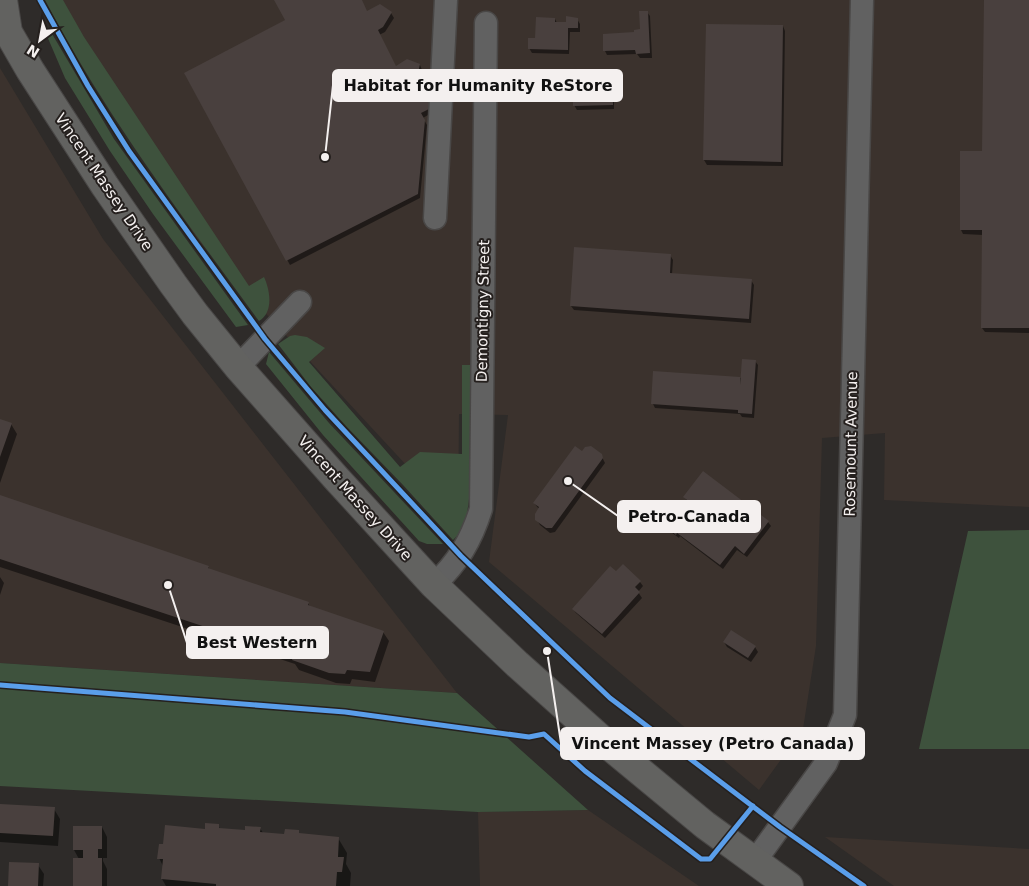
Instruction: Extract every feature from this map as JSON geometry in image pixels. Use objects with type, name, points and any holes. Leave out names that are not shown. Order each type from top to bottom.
[{"type":"main road","name":"Vincent Massey Drive","points":[[3,0],[4,28],[116,202],[173,284],[238,367],[336,478],[434,585],[517,664],[601,739],[706,825],[789,886]]},
{"type":"street","points":[[435,218],[446,0]]},
{"type":"street","name":"Rosemount Avenue","points":[[755,861],[826,763],[845,715],[862,0]]},
{"type":"street","name":"Demontigny Street","points":[[434,585],[461,556],[482,510],[486,23]]},
{"type":"street","points":[[238,367],[300,302]]},
{"type":"shaded area","points":[[62,0],[1029,0],[1029,507],[884,500],[885,433],[822,438],[816,646],[803,729],[759,790],[489,562],[508,415],[459,414],[458,521],[196,238]]},
{"type":"shaded area","points":[[0,68],[103,239],[457,693],[0,663]]},
{"type":"shaded area","points":[[588,810],[699,886],[480,886],[478,812]]},
{"type":"shaded area","points":[[825,837],[1029,849],[1029,886],[894,886]]},
{"type":"green space","points":[[45,0],[63,0],[84,37],[249,286],[264,277],[269,294],[269,307],[264,317],[259,321],[119,125],[68,43]]},
{"type":"green space","points":[[48,27],[114,139],[248,325],[236,327],[153,214],[110,151],[65,78],[44,29]]},
{"type":"green space","points":[[295,335],[307,337],[325,348],[309,362],[400,467],[420,452],[462,454],[462,365],[471,365],[469,499],[463,526],[453,540],[311,387],[278,344]]},
{"type":"green space","points":[[269,352],[329,423],[443,544],[427,544],[419,541],[323,435],[266,364]]},
{"type":"green space","points":[[1029,530],[1029,749],[919,749],[968,531]]},
{"type":"green space","points":[[0,663],[457,693],[588,810],[478,812],[0,786]]},
{"type":"building","points":[[274,0],[362,0],[367,11],[380,4],[392,12],[383,27],[378,30],[396,66],[407,59],[420,64],[415,86],[436,93],[431,108],[421,113],[425,120],[418,194],[286,261],[184,73],[285,20]]},
{"type":"building","points":[[984,0],[1029,0],[1029,328],[981,328],[982,230],[960,230],[960,151],[982,151]]},
{"type":"building","points":[[639,11],[648,11],[650,53],[636,54],[635,50],[603,51],[603,34],[634,32],[634,30],[640,29]]},
{"type":"building","points":[[566,16],[578,18],[578,28],[568,28],[568,50],[528,49],[528,38],[535,38],[536,17],[555,18],[555,22],[566,22]]},
{"type":"building","points":[[706,24],[783,25],[781,162],[703,160]]},
{"type":"building","points":[[612,71],[613,105],[573,106],[573,96],[579,96],[578,72]]},
{"type":"building","points":[[574,247],[671,254],[670,273],[752,279],[749,319],[570,306]]},
{"type":"building","points":[[742,359],[756,360],[752,414],[738,413],[738,410],[651,404],[653,371],[740,377],[740,385]]},
{"type":"building","points":[[0,419],[12,423],[0,457]]},
{"type":"building","points":[[575,446],[582,451],[585,447],[591,446],[602,454],[603,458],[552,528],[546,528],[535,520],[535,514],[539,507],[533,503]]},
{"type":"building","points":[[703,471],[769,521],[744,554],[735,546],[720,565],[666,527],[687,500],[683,497]]},
{"type":"building","points":[[0,495],[209,566],[208,568],[309,602],[308,605],[384,631],[370,672],[347,670],[345,674],[329,673],[292,660],[293,656],[0,559]]},
{"type":"building","points":[[623,564],[641,581],[635,587],[640,592],[602,634],[572,609],[610,566],[616,571]]},
{"type":"building","points":[[731,630],[756,646],[748,658],[723,642]]},
{"type":"building","points":[[0,804],[55,807],[53,836],[0,833]]},
{"type":"building","points":[[205,823],[219,824],[219,828],[245,830],[245,826],[261,827],[260,832],[284,834],[285,829],[299,830],[299,833],[339,837],[338,857],[344,857],[342,872],[337,872],[336,886],[216,886],[216,884],[161,879],[163,859],[157,859],[159,844],[163,844],[165,825],[205,829]]},
{"type":"building","points":[[73,826],[102,826],[102,849],[98,849],[98,858],[102,858],[102,886],[73,886],[73,858],[83,858],[83,850],[73,850]]},
{"type":"building","points":[[9,862],[39,863],[38,886],[8,886]]},
{"type":"cycle path","points":[[40,0],[88,86],[129,151],[265,339],[325,410],[461,556],[610,698],[780,827],[864,886]]},
{"type":"cycle path","points":[[0,685],[345,712],[529,737],[544,734],[585,771],[701,859],[710,859],[753,806]]},
{"type":"place","name":"Habitat for Humanity ReStore","points":[[325,157]]},
{"type":"place","name":"Petro-Canada","points":[[568,481]]},
{"type":"place","name":"Best Western","points":[[168,585]]},
{"type":"place","name":"Vincent Massey (Petro Canada)","points":[[547,651]]}]
